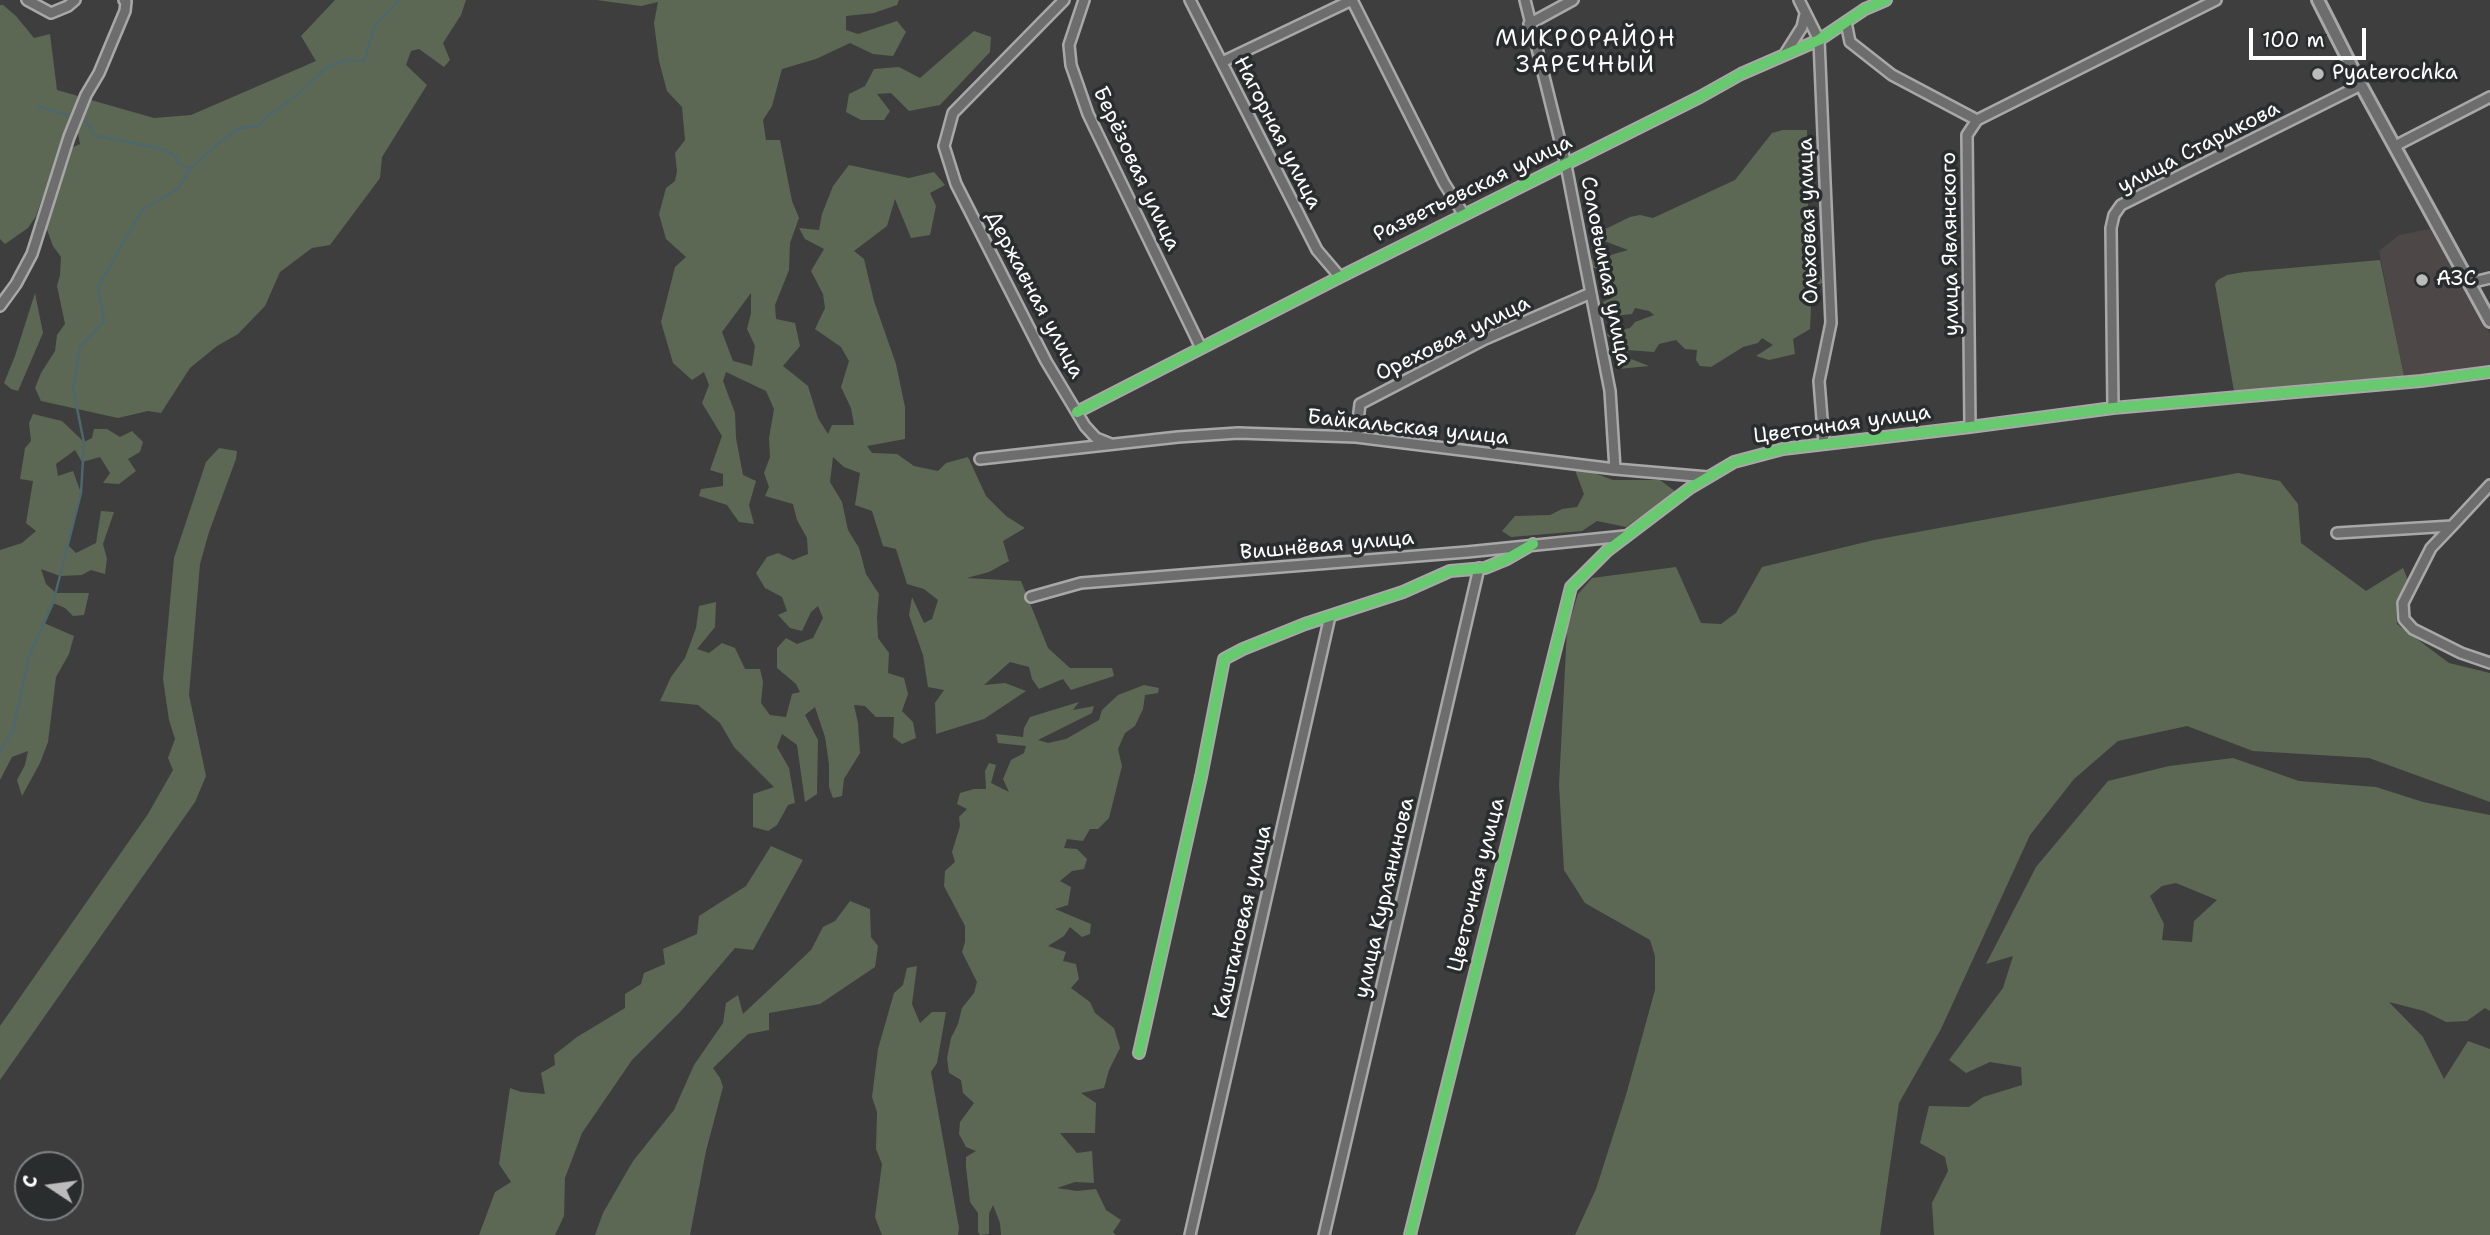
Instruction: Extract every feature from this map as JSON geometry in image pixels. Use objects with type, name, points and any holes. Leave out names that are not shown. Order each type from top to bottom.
[{"type":"street","points":[[27,0],[51,13],[75,0]]},
{"type":"street","points":[[0,306],[32,254],[69,137],[125,11],[124,0]]},
{"type":"street","name":"Державная улица","points":[[1064,0],[953,113],[944,146],[956,184],[1046,361],[1077,412],[1097,438],[1113,445]]},
{"type":"street","name":"Берёзовая улица","points":[[1084,0],[1069,45],[1071,65],[1088,114],[1201,348]]},
{"type":"street","name":"Нагорная улица","points":[[1190,0],[1317,250],[1339,277]]},
{"type":"street","points":[[1222,62],[1352,0],[1444,183],[1464,215]]},
{"type":"street","name":"Соловьиная улица","points":[[1525,0],[1566,165],[1610,391],[1615,469]]},
{"type":"street","points":[[1530,23],[1573,0]]},
{"type":"street","name":"Ольховая улица","points":[[1799,0],[1819,40],[1830,323],[1819,381],[1824,444]]},
{"type":"street","name":"Разветьевская улица","points":[[1077,412],[1741,74],[1819,40],[1865,9],[1886,0]]},
{"type":"street","points":[[1846,22],[1850,42],[1892,75],[1977,120],[2216,0]]},
{"type":"street","points":[[2319,0],[2361,85],[2490,321]]},
{"type":"street","points":[[1785,54],[1802,27],[1805,12]]},
{"type":"street","name":"улица Старикова","points":[[2113,408],[2111,228],[2114,215],[2121,205],[2361,85]]},
{"type":"street","points":[[2395,146],[2490,97]]},
{"type":"street","name":"улица Являнского","points":[[1970,427],[1967,135],[1977,120]]},
{"type":"street","points":[[2470,283],[2490,278]]},
{"type":"street","name":"Ореховая улица","points":[[1356,437],[1360,404],[1485,339],[1591,293]]},
{"type":"street","name":"Цветочная улица","points":[[1410,1235],[1571,587],[1607,551],[1708,477],[1734,462],[1783,449],[2113,408],[2368,386],[2490,372]]},
{"type":"street","name":"Байкальская улица","points":[[980,459],[1238,433],[1356,437],[1615,469],[1708,477]]},
{"type":"street","points":[[2490,485],[2431,548],[2403,603],[2404,619],[2413,629],[2461,653],[2490,663]]},
{"type":"street","points":[[2337,533],[2452,527]]},
{"type":"street","name":"Вишнёвая улица","points":[[1031,597],[1081,583],[1467,552],[1627,536]]},
{"type":"street","points":[[1139,1053],[1202,777],[1224,659],[1243,649],[1330,616],[1403,592],[1450,571],[1479,568],[1507,559],[1533,544]]},
{"type":"street","name":"улица Курлянинова","points":[[1324,1235],[1479,568]]},
{"type":"street","name":"Каштановая улица","points":[[1190,1235],[1330,616]]},
{"type":"shaded area","points":[[2430,229],[2490,334],[2490,366],[2404,376],[2379,251],[2399,235]]},
{"type":"green space","points":[[335,0],[466,0],[461,15],[443,43],[450,60],[444,67],[419,49],[411,51],[406,65],[427,85],[382,157],[380,178],[330,245],[312,248],[280,272],[265,306],[238,334],[217,346],[190,368],[161,413],[148,411],[118,418],[41,401],[35,388],[55,351],[57,335],[65,324],[57,286],[61,257],[53,246],[46,227],[71,148],[80,144],[78,133],[91,100],[154,118],[191,115],[316,61],[301,36]]},
{"type":"green space","points":[[596,0],[899,0],[897,5],[874,13],[846,16],[846,30],[858,34],[897,21],[906,32],[893,56],[873,54],[850,43],[816,59],[782,69],[772,106],[763,120],[766,140],[780,140],[792,201],[799,218],[790,243],[789,270],[775,305],[776,319],[795,323],[800,346],[783,366],[808,386],[818,418],[828,434],[832,425],[854,425],[851,408],[841,387],[849,361],[841,347],[815,329],[825,308],[823,294],[811,271],[824,249],[805,239],[799,228],[819,230],[833,186],[849,165],[909,178],[934,172],[945,185],[930,193],[936,206],[930,235],[911,238],[895,199],[887,226],[854,251],[864,259],[874,301],[896,364],[905,407],[905,439],[867,446],[872,453],[897,454],[914,466],[938,471],[946,463],[968,457],[986,496],[1006,516],[1025,528],[1003,541],[1009,561],[989,572],[967,578],[1021,581],[1048,648],[1070,668],[1112,668],[1114,676],[1071,690],[1063,679],[1039,689],[1032,679],[1029,667],[1010,662],[984,685],[1005,683],[1026,691],[984,719],[936,734],[935,703],[944,690],[928,687],[923,655],[909,615],[912,597],[924,623],[932,619],[938,600],[924,589],[907,584],[896,549],[883,546],[872,511],[855,505],[860,473],[844,467],[833,457],[830,482],[842,502],[848,530],[859,548],[866,574],[879,594],[878,638],[889,653],[888,673],[904,678],[908,694],[902,711],[913,722],[916,738],[902,744],[893,737],[894,717],[876,717],[865,706],[854,705],[860,753],[844,779],[842,796],[833,798],[829,787],[825,737],[815,707],[805,715],[818,740],[817,794],[805,802],[797,745],[782,734],[777,747],[789,768],[795,803],[788,805],[777,825],[768,831],[753,827],[753,794],[774,787],[734,747],[720,723],[698,705],[660,701],[671,677],[685,658],[696,628],[699,606],[716,602],[715,627],[697,649],[709,653],[722,643],[735,648],[745,669],[760,669],[763,682],[761,703],[770,715],[786,717],[792,694],[800,692],[796,684],[777,668],[777,648],[786,638],[797,644],[813,638],[823,618],[818,606],[811,612],[802,631],[790,628],[778,615],[787,611],[782,597],[765,588],[756,573],[767,557],[778,553],[793,560],[808,554],[807,538],[797,520],[793,504],[765,496],[769,487],[764,473],[770,457],[769,438],[774,409],[766,391],[726,372],[723,381],[735,413],[736,438],[743,475],[756,481],[749,505],[754,524],[739,522],[727,505],[699,496],[701,489],[723,486],[723,474],[710,470],[722,436],[702,403],[709,385],[704,372],[692,380],[673,363],[661,322],[675,267],[686,257],[666,239],[659,214],[666,188],[675,181],[675,153],[685,140],[682,107],[667,91],[659,61],[654,23],[658,2],[641,6]],"holes":[[[751,293],[751,313],[747,329],[755,346],[752,366],[733,361],[722,332]]]},
{"type":"green space","points":[[0,5],[16,16],[34,38],[50,34],[57,90],[78,96],[36,216],[28,228],[5,244],[0,239]]},
{"type":"green space","points":[[974,31],[991,37],[990,52],[940,105],[909,111],[891,93],[877,94],[890,111],[884,120],[861,120],[846,112],[849,94],[865,86],[874,69],[899,67],[920,78]]},
{"type":"green space","points":[[1807,130],[1809,275],[1820,276],[1823,283],[1812,286],[1810,329],[1793,339],[1795,354],[1769,360],[1756,356],[1773,345],[1762,338],[1758,343],[1743,347],[1711,367],[1700,366],[1696,360],[1697,350],[1685,349],[1676,340],[1659,344],[1654,352],[1627,350],[1631,359],[1649,366],[1618,369],[1617,346],[1607,335],[1610,327],[1618,324],[1621,330],[1630,328],[1635,322],[1654,315],[1635,308],[1632,314],[1614,316],[1613,308],[1605,307],[1603,302],[1613,297],[1614,292],[1603,287],[1602,271],[1592,267],[1589,259],[1596,260],[1594,248],[1604,257],[1628,250],[1591,236],[1630,217],[1640,215],[1653,218],[1735,180],[1772,133]]},
{"type":"green space","points":[[2380,260],[2404,376],[2335,385],[2234,391],[2215,284],[2218,280],[2227,275],[2244,272]]},
{"type":"green space","points":[[35,293],[43,333],[18,391],[4,383]]},
{"type":"green space","points":[[33,414],[62,421],[84,442],[92,438],[94,429],[107,429],[120,437],[132,431],[143,442],[140,452],[128,459],[136,471],[119,484],[103,483],[110,473],[100,457],[82,462],[75,450],[56,464],[58,476],[73,471],[81,493],[68,545],[76,553],[96,543],[101,511],[114,512],[103,544],[107,559],[105,574],[91,570],[82,575],[60,576],[41,569],[46,584],[56,593],[89,593],[84,615],[73,616],[65,608],[53,603],[44,623],[74,636],[69,654],[56,677],[48,742],[22,796],[17,780],[25,765],[28,751],[12,757],[0,780],[0,550],[22,543],[36,531],[26,523],[33,481],[20,479],[25,448],[31,441],[29,423]]},
{"type":"green space","points":[[219,448],[237,451],[200,564],[189,695],[206,776],[195,802],[0,1080],[0,1026],[148,814],[173,770],[168,758],[175,739],[169,720],[163,679],[174,558],[206,462]]},
{"type":"green space","points":[[1583,469],[1613,480],[1660,480],[1676,492],[1626,527],[1597,521],[1582,531],[1511,537],[1502,531],[1515,516],[1550,515],[1562,509],[1577,507],[1584,494],[1575,470]]},
{"type":"green space","points":[[2238,473],[2280,481],[2298,504],[2301,543],[2366,591],[2403,568],[2408,580],[2396,602],[2397,624],[2449,663],[2490,673],[2490,802],[2369,758],[2253,751],[2187,726],[2118,741],[2074,779],[2030,835],[1941,1029],[1899,1103],[1880,1235],[1575,1235],[1596,1189],[1655,990],[1655,956],[1650,940],[1585,903],[1564,870],[1559,785],[1567,630],[1578,594],[1592,578],[1676,567],[1701,623],[1721,624],[1736,613],[1762,567],[1874,540]]},
{"type":"green space","points":[[1144,685],[1159,688],[1158,693],[1145,695],[1143,709],[1135,726],[1125,733],[1118,749],[1122,766],[1109,818],[1098,829],[1090,829],[1083,841],[1067,839],[1064,848],[1077,849],[1087,859],[1084,869],[1072,871],[1060,881],[1071,887],[1068,905],[1055,909],[1091,924],[1090,934],[1082,937],[1070,927],[1064,936],[1048,946],[1066,952],[1063,961],[1076,964],[1079,979],[1071,988],[1090,1002],[1095,1013],[1114,1028],[1120,1048],[1104,1088],[1081,1093],[1096,1103],[1095,1133],[1060,1133],[1077,1153],[1092,1151],[1094,1183],[1075,1182],[1057,1188],[1077,1191],[1096,1189],[1106,1210],[1121,1220],[1113,1232],[1116,1235],[1001,1235],[1000,1223],[993,1205],[989,1214],[989,1234],[980,1235],[978,1213],[970,1202],[966,1167],[966,1157],[976,1151],[966,1147],[959,1134],[960,1122],[974,1103],[963,1093],[961,1080],[949,1073],[947,1058],[962,1008],[974,993],[977,982],[962,952],[965,926],[944,886],[945,871],[955,862],[952,852],[960,826],[959,817],[967,809],[957,804],[960,793],[986,789],[985,771],[989,763],[996,765],[991,783],[1009,792],[1003,779],[1011,760],[1024,753],[1026,746],[998,743],[996,734],[1023,737],[1030,717],[1079,702],[1073,710],[1094,706],[1092,713],[1038,740],[1048,743],[1066,739],[1099,720],[1102,710],[1118,695]]},
{"type":"green space","points":[[2233,758],[2299,781],[2376,787],[2423,802],[2490,815],[2490,1011],[2485,1008],[2467,1021],[2446,1022],[2424,1011],[2389,1002],[2423,1037],[2444,1079],[2468,1041],[2490,1049],[2490,1235],[1934,1235],[1932,1203],[1948,1171],[1945,1157],[1920,1143],[1929,1106],[1969,1107],[1983,1097],[2022,1085],[2021,1067],[1990,1062],[1966,1073],[1949,1060],[2003,988],[2013,956],[1986,964],[2036,867],[2108,781],[2169,766]],"holes":[[[2176,883],[2217,900],[2194,921],[2192,942],[2162,940],[2164,924],[2150,896],[2162,886]]]},
{"type":"green space","points":[[771,846],[803,860],[753,950],[735,948],[681,1011],[632,1060],[582,1133],[565,1178],[564,1216],[555,1235],[479,1235],[495,1192],[511,1182],[499,1164],[510,1088],[545,1094],[541,1073],[555,1065],[554,1055],[577,1037],[625,1008],[625,994],[641,984],[644,973],[665,964],[663,949],[697,934],[699,916],[746,886]]},
{"type":"green space","points":[[850,901],[870,909],[871,937],[878,946],[875,967],[820,1004],[769,1013],[769,1030],[748,1034],[713,1068],[723,1087],[706,1151],[690,1235],[595,1235],[603,1213],[633,1161],[674,1110],[694,1065],[723,1023],[726,1003],[738,995],[743,1014],[811,950],[823,927],[835,921]]},
{"type":"green space","points":[[917,966],[912,1004],[920,1023],[932,1012],[946,1012],[937,1063],[931,1072],[959,1228],[958,1235],[882,1235],[875,1217],[882,1164],[876,1149],[877,1112],[872,1097],[878,1049],[894,993],[903,985],[907,968]]},
{"type":"waterway","points":[[38,106],[86,121],[94,135],[166,150],[178,163],[190,169],[240,128],[259,126],[327,67],[347,60],[364,61],[375,25],[399,0]]},
{"type":"waterway","points":[[0,751],[13,730],[29,657],[53,603],[81,493],[84,443],[73,388],[80,347],[104,321],[98,287],[142,210],[179,188],[190,169]]},
{"type":"cycle path","points":[[1077,412],[1741,74],[1819,40],[1865,9],[1886,0]]},
{"type":"cycle path","points":[[1410,1235],[1571,587],[1607,551],[1690,488],[1734,462],[1783,449],[2113,408],[2421,381],[2490,372]]},
{"type":"cycle path","points":[[1139,1053],[1201,777],[1224,659],[1305,624],[1403,592],[1450,571],[1485,568],[1533,544]]},
{"type":"place","name":"Pyaterochka","points":[[2318,74]]},
{"type":"place","name":"АЗС","points":[[2422,280]]},
{"type":"district","name":"МИКРОРАЙОН ЗАРЕЧНЫЙ","points":[[1586,53]]}]
